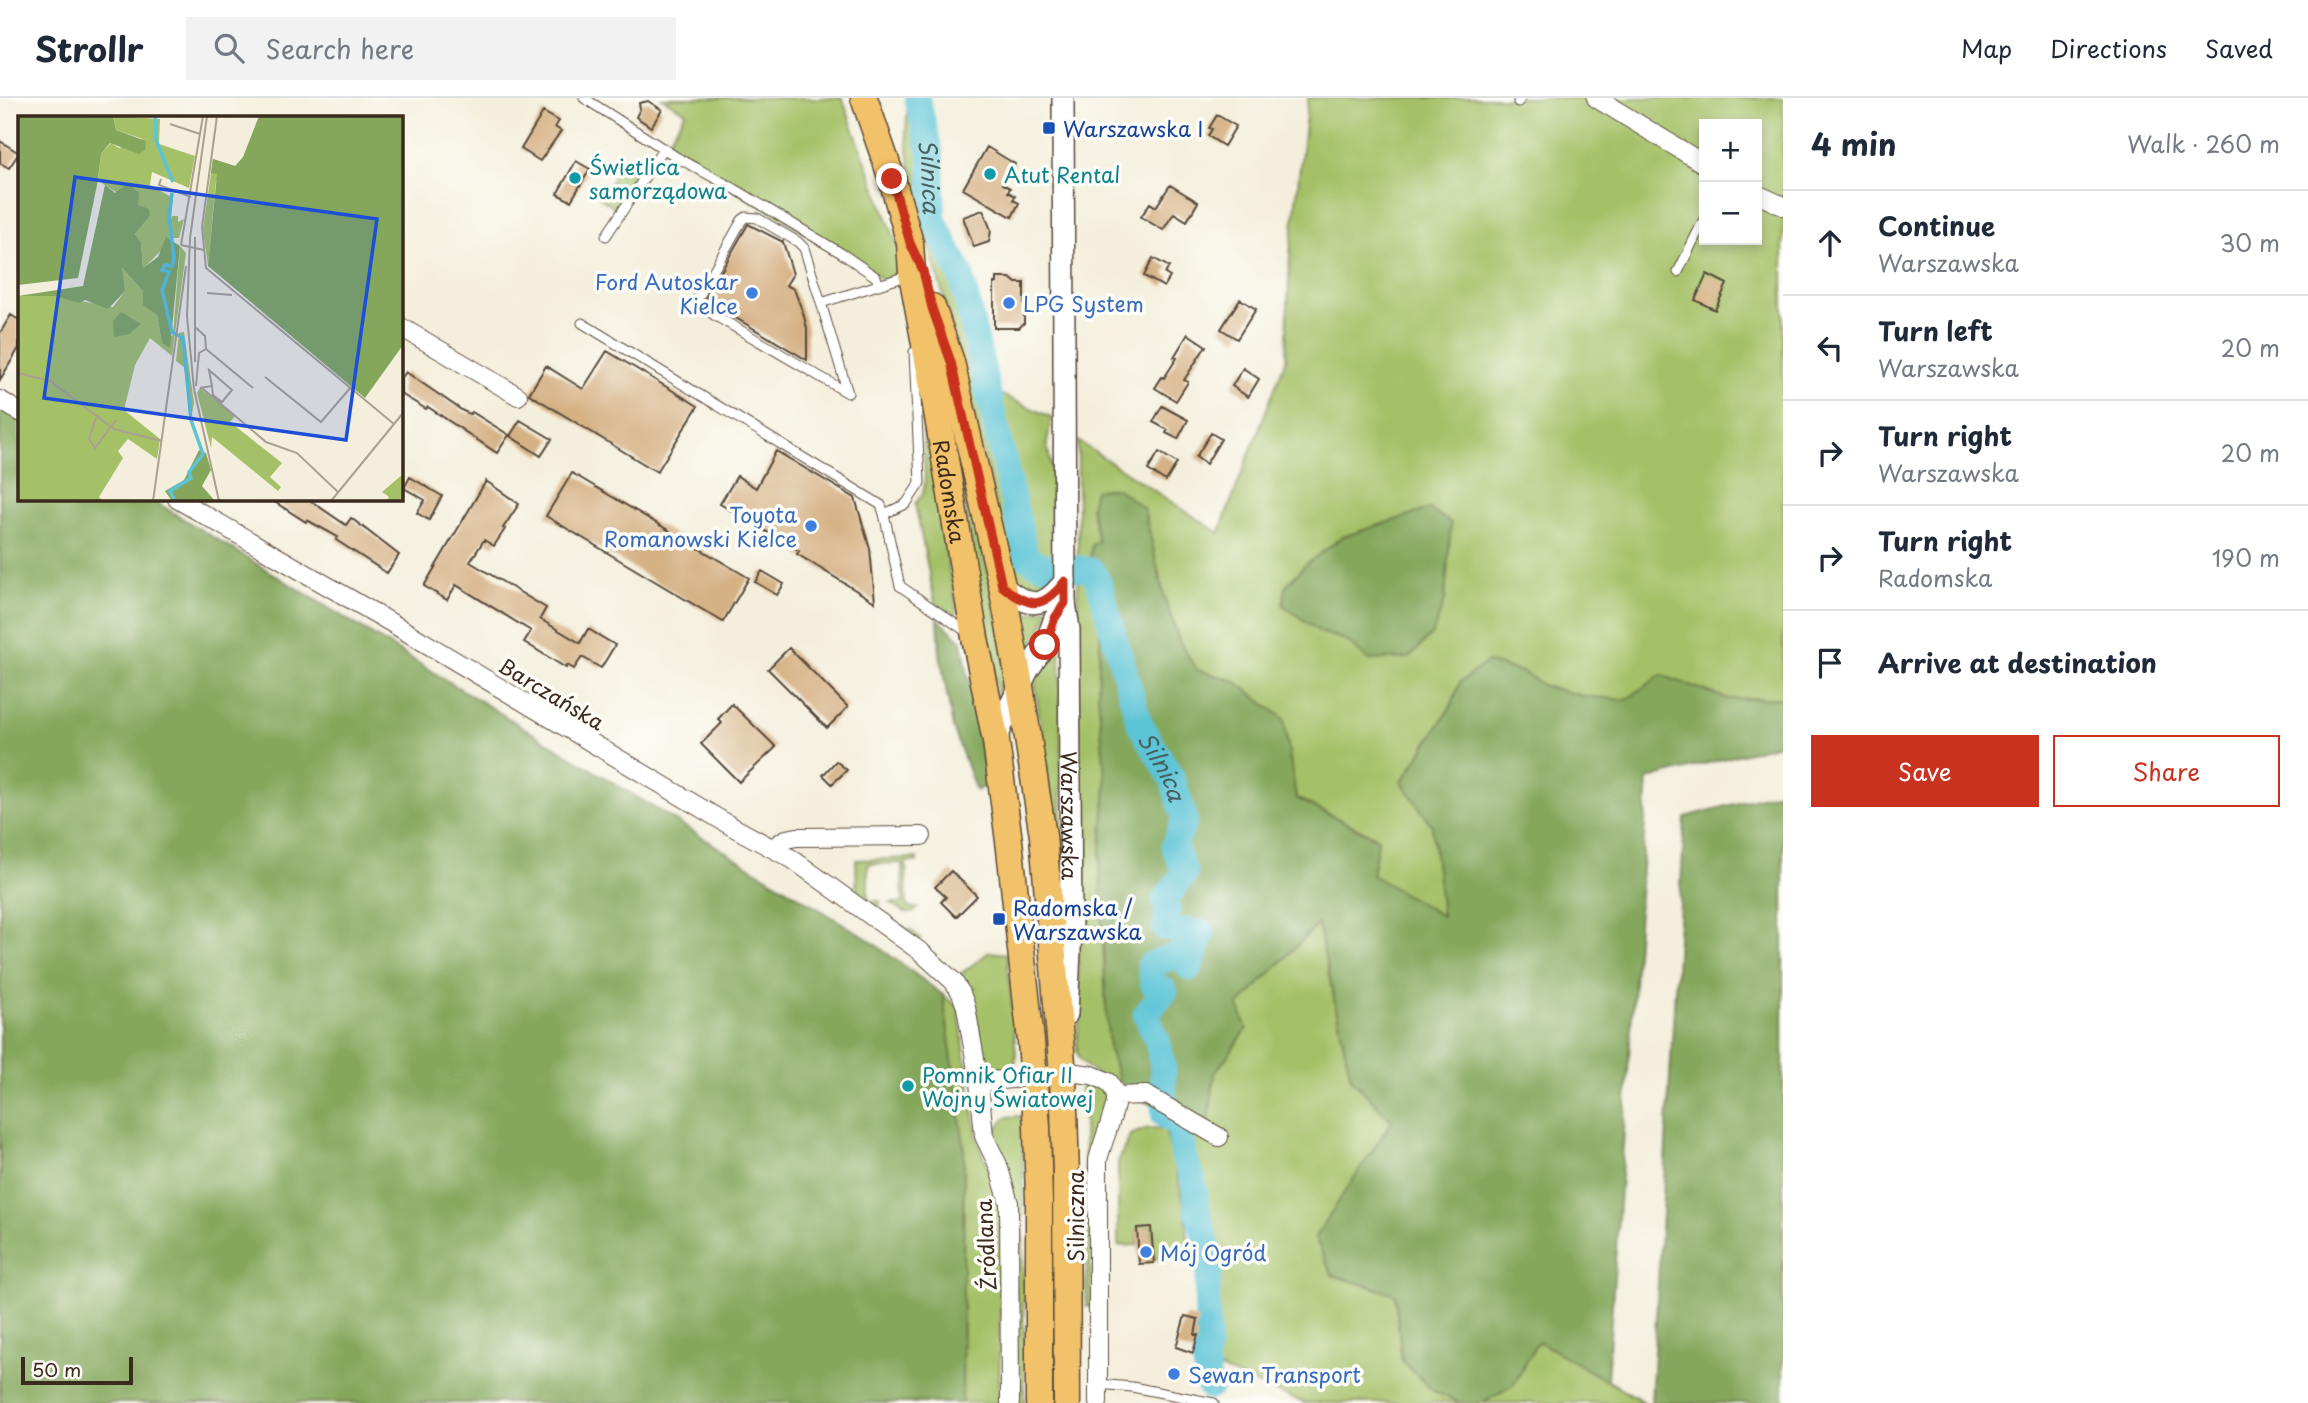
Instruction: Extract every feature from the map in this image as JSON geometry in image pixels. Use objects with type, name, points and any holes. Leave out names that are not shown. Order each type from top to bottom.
[{"type":"main road","name":"Radomska","points":[[864,98],[951,362],[1002,586]]},
{"type":"main road","name":"Radomska","points":[[910,243],[913,279],[975,638],[996,741]]},
{"type":"main road","name":"Warszawska","points":[[1002,586],[1043,836],[1062,1044]]},
{"type":"main road","points":[[996,741],[1034,1077],[1039,1202],[1039,1403]]},
{"type":"main road","points":[[1062,1044],[1066,1175],[1067,1403]]},
{"type":"street","name":"Warszawska","points":[[1062,1044],[1068,1006],[1071,930],[1069,629],[1065,603],[1063,98]]},
{"type":"street","points":[[1596,98],[1699,161]]},
{"type":"street","points":[[1762,196],[1783,206]]},
{"type":"street","points":[[402,328],[518,396]]},
{"type":"street","name":"Barczańska","points":[[179,500],[792,859],[920,951],[953,981],[966,1007]]},
{"type":"street","points":[[1002,586],[1016,597],[1036,604],[1055,593],[1065,581]]},
{"type":"street","name":"Warszawska","points":[[996,741],[1020,686],[1045,645],[1055,618],[1065,603]]},
{"type":"street","points":[[772,848],[786,839],[797,837],[922,836]]},
{"type":"street","name":"Źródlana","points":[[966,1007],[979,1082],[984,1136],[1001,1177],[1010,1217],[1010,1403]]},
{"type":"street","points":[[979,1082],[1092,1074],[1109,1082],[1116,1096],[1146,1095],[1219,1137]]},
{"type":"street","name":"Silniczna","points":[[1098,1403],[1098,1160],[1101,1143],[1116,1108],[1116,1096]]},
{"type":"lane","points":[[584,98],[841,253],[876,277],[879,285]]},
{"type":"lane","points":[[606,236],[664,148]]},
{"type":"lane","points":[[751,217],[757,218],[804,248],[821,303],[848,393],[714,315],[698,303],[698,298],[742,220],[751,217]]},
{"type":"lane","points":[[1678,272],[1699,229]]},
{"type":"lane","points":[[821,303],[879,285],[913,279],[911,310],[920,483],[906,504],[884,514]]},
{"type":"lane","points":[[582,323],[881,505],[900,586],[975,638]]},
{"type":"lane","points":[[1098,1384],[1132,1387],[1214,1403]]},
{"type":"green space","points":[[662,98],[842,98],[899,250],[899,270],[887,282],[664,148],[686,112]]},
{"type":"green space","points":[[908,98],[916,98],[921,107],[939,179],[940,208],[951,243],[967,275],[997,393],[1051,417],[1047,445],[1055,485],[1056,552],[1053,582],[1045,591],[1028,594],[1014,583],[959,350],[913,191],[906,132]]},
{"type":"green space","points":[[1308,98],[1783,98],[1783,698],[1728,699],[1661,675],[1626,700],[1583,696],[1544,686],[1522,672],[1460,682],[1452,704],[1402,782],[1432,826],[1443,917],[1372,875],[1378,838],[1296,798],[1284,719],[1235,681],[1197,670],[1180,643],[1165,600],[1144,509],[1091,506],[1098,542],[1096,589],[1101,615],[1098,693],[1106,785],[1100,863],[1106,1008],[1109,1048],[1122,1090],[1088,1068],[1079,1057],[1077,1047],[1078,441],[1219,533],[1286,359],[1290,254]]},
{"type":"green space","points":[[621,165],[636,174],[615,208],[600,198]]},
{"type":"green space","points":[[922,383],[943,516],[943,539],[956,604],[957,612],[954,615],[935,603],[915,504],[923,493],[925,483]]},
{"type":"green space","points":[[944,387],[989,578],[1009,684],[1000,707]]},
{"type":"green space","points":[[0,406],[18,417],[18,500],[153,500],[868,939],[943,995],[964,1146],[962,1403],[0,1403]]},
{"type":"green space","points":[[1117,488],[1144,509],[1165,600],[1180,643],[1197,670],[1235,681],[1284,719],[1296,798],[1378,839],[1372,875],[1442,916],[1432,826],[1402,782],[1452,705],[1460,682],[1487,662],[1522,672],[1544,686],[1583,696],[1626,700],[1661,675],[1728,699],[1783,698],[1783,743],[1648,779],[1607,1380],[1646,1403],[1538,1341],[1514,1384],[1483,1403],[1460,1403],[1433,1391],[1402,1361],[1395,1294],[1332,1275],[1315,1237],[1392,1121],[1351,1078],[1318,924],[1238,1006],[1247,1029],[1215,1073],[1206,1132],[1122,1090],[1109,1048],[1106,1008],[1100,863],[1106,785],[1098,693],[1101,615],[1089,563],[1092,545],[1098,542],[1091,506],[1095,490]]},
{"type":"green space","points":[[1429,509],[1451,523],[1445,600],[1433,633],[1409,658],[1369,660],[1345,640],[1320,632],[1283,605],[1286,586],[1304,566],[1342,537]]},
{"type":"green space","points":[[1051,607],[1029,655],[1021,609],[1030,613]]},
{"type":"green space","points":[[938,619],[962,641],[987,784],[976,791],[953,728],[940,654]]},
{"type":"green space","points":[[1060,627],[1062,868],[1060,872],[1034,675]]},
{"type":"green space","points":[[1783,791],[1783,1403],[1651,1403],[1685,817]]},
{"type":"green space","points":[[917,858],[917,862],[906,862],[907,907],[918,908],[913,913],[904,912],[891,903],[903,903],[902,863],[868,864],[868,901],[880,901],[880,910],[911,930],[921,939],[919,942],[857,897],[856,860]]},
{"type":"green space","points":[[1318,924],[1351,1078],[1393,1121],[1332,1275],[1395,1294],[1402,1361],[1433,1391],[1460,1403],[1304,1403],[1202,1362],[1203,1301],[1198,1251],[1168,1123],[1172,1111],[1206,1132],[1215,1073],[1247,1029],[1238,1006]]},
{"type":"green space","points":[[989,952],[1007,954],[1016,1054],[1015,1064],[1008,1070],[991,1066],[984,1059],[971,995],[958,976]]},
{"type":"green space","points":[[943,995],[958,1007],[977,1136],[1002,1207],[999,1403],[962,1403],[964,1147]]},
{"type":"green space","points":[[1086,1085],[1097,1086],[1106,1098],[1106,1110],[1091,1149],[1091,1307],[1086,1306],[1087,1224],[1081,1088]]},
{"type":"green space","points":[[1023,1116],[1024,1403],[1016,1403],[1016,1251],[993,1133],[1006,1117]]},
{"type":"green space","points":[[1148,1128],[1165,1129],[1185,1207],[1190,1256],[1154,1259],[1151,1227],[1137,1228],[1138,1245],[1118,1246],[1118,1162],[1130,1135]]},
{"type":"green space","points":[[1538,1341],[1645,1403],[1483,1403],[1514,1384]]},
{"type":"building","points":[[648,101],[662,110],[651,127],[636,117],[640,109],[639,103]]},
{"type":"building","points":[[543,112],[559,121],[555,127],[561,131],[540,161],[521,149]]},
{"type":"building","points":[[1217,115],[1236,126],[1224,146],[1208,136],[1212,129],[1209,128]]},
{"type":"building","points":[[0,141],[18,154],[9,168],[0,163]]},
{"type":"building","name":"Atut Rental","points":[[987,147],[1015,164],[1003,184],[1010,188],[1008,192],[1015,196],[1013,200],[1019,203],[1012,217],[963,189]]},
{"type":"building","name":"Świetlica samorządowa","points":[[576,161],[590,169],[571,201],[557,194]]},
{"type":"building","points":[[1170,185],[1198,202],[1187,221],[1174,213],[1163,230],[1141,217],[1150,203],[1156,207]]},
{"type":"building","points":[[983,210],[991,230],[989,242],[974,247],[963,217]]},
{"type":"building","name":"Ford Autoskar Kielce","points":[[748,224],[783,242],[793,274],[786,285],[794,289],[807,328],[807,360],[707,301],[706,298]]},
{"type":"building","points":[[1153,258],[1169,267],[1165,274],[1170,277],[1164,287],[1144,276]]},
{"type":"building","points":[[1707,274],[1727,284],[1715,310],[1695,300]]},
{"type":"building","name":"LPG System","points":[[997,278],[1010,278],[1016,283],[1024,283],[1024,323],[1019,328],[994,328],[994,283],[997,283]]},
{"type":"building","points":[[1240,299],[1256,309],[1237,339],[1221,329]]},
{"type":"building","points":[[11,315],[18,319],[18,350],[0,380],[0,333]]},
{"type":"building","points":[[1188,334],[1206,346],[1184,380],[1188,382],[1176,401],[1155,388],[1177,358],[1174,357]]},
{"type":"building","points":[[607,351],[698,406],[657,472],[529,394],[546,366],[583,389]]},
{"type":"building","points":[[1243,368],[1259,379],[1248,397],[1232,386]]},
{"type":"building","points":[[406,372],[463,411],[470,414],[472,412],[509,435],[497,453],[428,407],[426,409],[402,395],[402,378]]},
{"type":"building","points":[[1162,406],[1188,420],[1178,439],[1153,422]]},
{"type":"building","points":[[520,420],[552,439],[541,456],[510,436]]},
{"type":"building","points":[[1211,433],[1221,439],[1206,464],[1196,457]]},
{"type":"building","name":"Toyota Romanowski Kielce","points":[[776,451],[855,498],[870,549],[875,602],[797,554],[799,551],[720,504],[737,476],[756,488]]},
{"type":"building","points":[[1159,452],[1177,463],[1166,481],[1148,470]]},
{"type":"building","points":[[572,473],[749,578],[723,622],[546,516]]},
{"type":"building","points":[[410,477],[442,496],[429,520],[417,513],[425,500],[404,488]]},
{"type":"building","points":[[486,481],[519,504],[494,546],[484,540],[470,562],[546,608],[540,619],[580,643],[588,629],[615,645],[601,668],[582,657],[574,669],[567,665],[566,668],[524,642],[531,631],[456,585],[447,600],[424,586]]},
{"type":"building","points":[[272,500],[309,500],[346,525],[351,518],[399,555],[387,573],[336,540],[338,537],[307,520],[306,522]]},
{"type":"building","points":[[762,571],[784,584],[777,595],[755,582]]},
{"type":"building","points":[[789,648],[848,707],[827,728],[768,669]]},
{"type":"building","points":[[732,704],[776,747],[739,782],[701,744],[722,723],[718,719]]},
{"type":"building","points":[[836,761],[847,770],[832,784],[823,775]]},
{"type":"building","points":[[951,871],[977,896],[956,917],[941,902],[946,897],[935,887]]},
{"type":"building","name":"Mój Ogród","points":[[1151,1227],[1154,1263],[1139,1264],[1137,1228]]},
{"type":"building","points":[[1185,1316],[1198,1319],[1195,1335],[1198,1335],[1193,1353],[1176,1347]]},
{"type":"waterway","name":"Silnica","points":[[917,98],[931,155],[933,219],[961,275],[1026,556],[1041,565],[1092,571],[1099,583],[1140,725],[1172,778],[1185,819],[1174,846],[1185,873],[1164,901],[1168,910],[1165,928],[1202,933],[1190,968],[1180,954],[1150,965],[1153,984],[1165,991],[1146,1014],[1158,1042],[1163,1068],[1164,1115],[1179,1126],[1184,1158],[1193,1179],[1198,1212],[1210,1255],[1205,1361],[1210,1387]]},
{"type":"place","name":"Warszawska I","points":[[1049,128]]},
{"type":"place","name":"Atut Rental","points":[[990,174]]},
{"type":"place","name":"Świetlica samorządowa","points":[[575,178]]},
{"type":"place","name":"Ford Autoskar Kielce","points":[[752,293]]},
{"type":"place","name":"LPG System","points":[[1009,303]]},
{"type":"place","name":"Toyota Romanowski Kielce","points":[[811,526]]},
{"type":"place","name":"Radomska / Warszawska","points":[[999,919]]},
{"type":"place","name":"Pomnik Ofiar II Wojny Światowej","points":[[908,1086]]},
{"type":"place","name":"Mój Ogród","points":[[1146,1252]]},
{"type":"place","name":"Sewan Transport","points":[[1174,1374]]},
{"type":"route","points":[[892,179],[910,243],[923,271],[932,308],[951,362],[1002,586],[1016,597],[1036,604],[1048,599],[1065,581],[1065,603],[1055,618],[1045,645]]}]
